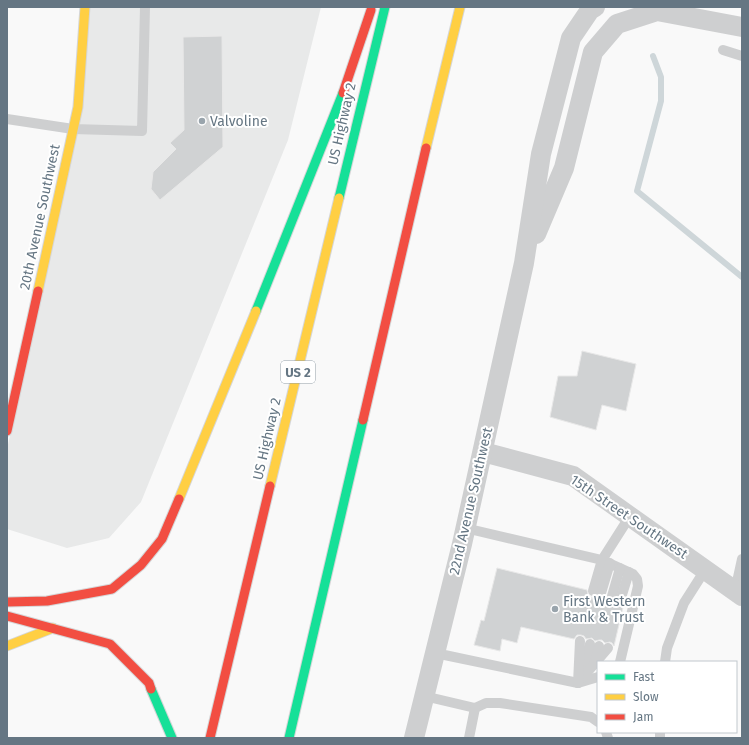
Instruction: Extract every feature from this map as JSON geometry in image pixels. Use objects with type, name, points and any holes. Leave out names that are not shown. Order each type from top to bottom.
[{"type":"main road","name":"20th Avenue Southwest","points":[[7,431],[78,107],[84,7]]},
{"type":"main road","points":[[7,602],[47,601],[112,589],[141,566],[162,539],[247,335],[340,101],[372,7]]},
{"type":"main road","name":"US Highway 2","points":[[210,738],[385,7]]},
{"type":"main road","points":[[289,738],[460,7]]},
{"type":"main road","points":[[7,616],[110,644],[149,683],[172,738]]},
{"type":"main road","points":[[7,646],[53,628]]},
{"type":"street","name":"22nd Avenue Southwest","points":[[414,738],[483,452],[524,263],[541,154],[571,38],[590,10],[595,7]]},
{"type":"street","name":"22nd Avenue Southwest","points":[[524,263],[564,168],[593,52],[617,24],[657,12],[742,27]]},
{"type":"street","name":"15th Street Southwest","points":[[483,452],[573,476],[738,594]]},
{"type":"lane","points":[[7,119],[73,129],[142,131],[145,7]]},
{"type":"lane","points":[[723,50],[742,56]]},
{"type":"lane","points":[[597,592],[606,561],[630,516]]},
{"type":"lane","points":[[465,528],[606,561],[633,574],[637,579],[638,586],[620,661]]},
{"type":"lane","points":[[738,594],[742,559]]},
{"type":"lane","points":[[617,597],[625,570]]},
{"type":"lane","points":[[665,661],[667,648],[684,603],[705,570]]},
{"type":"lane","points":[[578,683],[594,645],[578,683]]},
{"type":"lane","points":[[435,653],[578,683],[597,677]]},
{"type":"lane","points":[[424,696],[475,708],[486,703],[500,703],[591,717],[597,721]]},
{"type":"lane","points":[[469,738],[475,708]]},
{"type":"shaded area","points":[[89,7],[321,7],[288,140],[141,502],[109,538],[67,548],[7,529],[7,449],[81,114]]},
{"type":"building","points":[[222,36],[223,147],[160,200],[151,189],[153,172],[176,149],[170,143],[184,130],[183,37]]},
{"type":"building","points":[[582,351],[636,364],[626,411],[602,405],[596,430],[550,417],[558,376],[577,376]]},
{"type":"building","name":"First Western Bank & Trust","points":[[497,568],[587,590],[588,595],[591,597],[602,599],[606,597],[610,602],[616,601],[619,604],[624,603],[614,646],[610,642],[605,643],[602,640],[595,641],[592,638],[586,639],[581,635],[577,635],[574,639],[521,627],[517,643],[502,639],[500,651],[474,645],[481,620],[484,621]]},
{"type":"waterway","points":[[653,56],[661,77],[661,101],[637,191],[742,277]]},
{"type":"traffic: fast","points":[[339,198],[385,7]]},
{"type":"traffic: fast","points":[[256,311],[343,93]]},
{"type":"traffic: fast","points":[[289,738],[363,420]]},
{"type":"traffic: fast","points":[[151,689],[172,738]]},
{"type":"traffic: slow","points":[[38,291],[78,107],[85,7]]},
{"type":"traffic: slow","points":[[426,148],[460,7]]},
{"type":"traffic: slow","points":[[270,486],[339,198]]},
{"type":"traffic: slow","points":[[179,499],[256,311]]},
{"type":"traffic: slow","points":[[7,646],[53,628]]},
{"type":"traffic: jam","points":[[343,93],[371,10]]},
{"type":"traffic: jam","points":[[363,420],[426,148]]},
{"type":"traffic: jam","points":[[7,431],[38,291]]},
{"type":"traffic: jam","points":[[210,738],[270,486]]},
{"type":"traffic: jam","points":[[7,602],[47,601],[112,589],[141,565],[162,539],[179,499]]},
{"type":"traffic: jam","points":[[7,616],[110,644],[149,683],[151,689]]},
{"type":"place","name":"Valvoline","points":[[202,121]]},
{"type":"place","name":"First Western Bank & Trust","points":[[555,609]]}]
